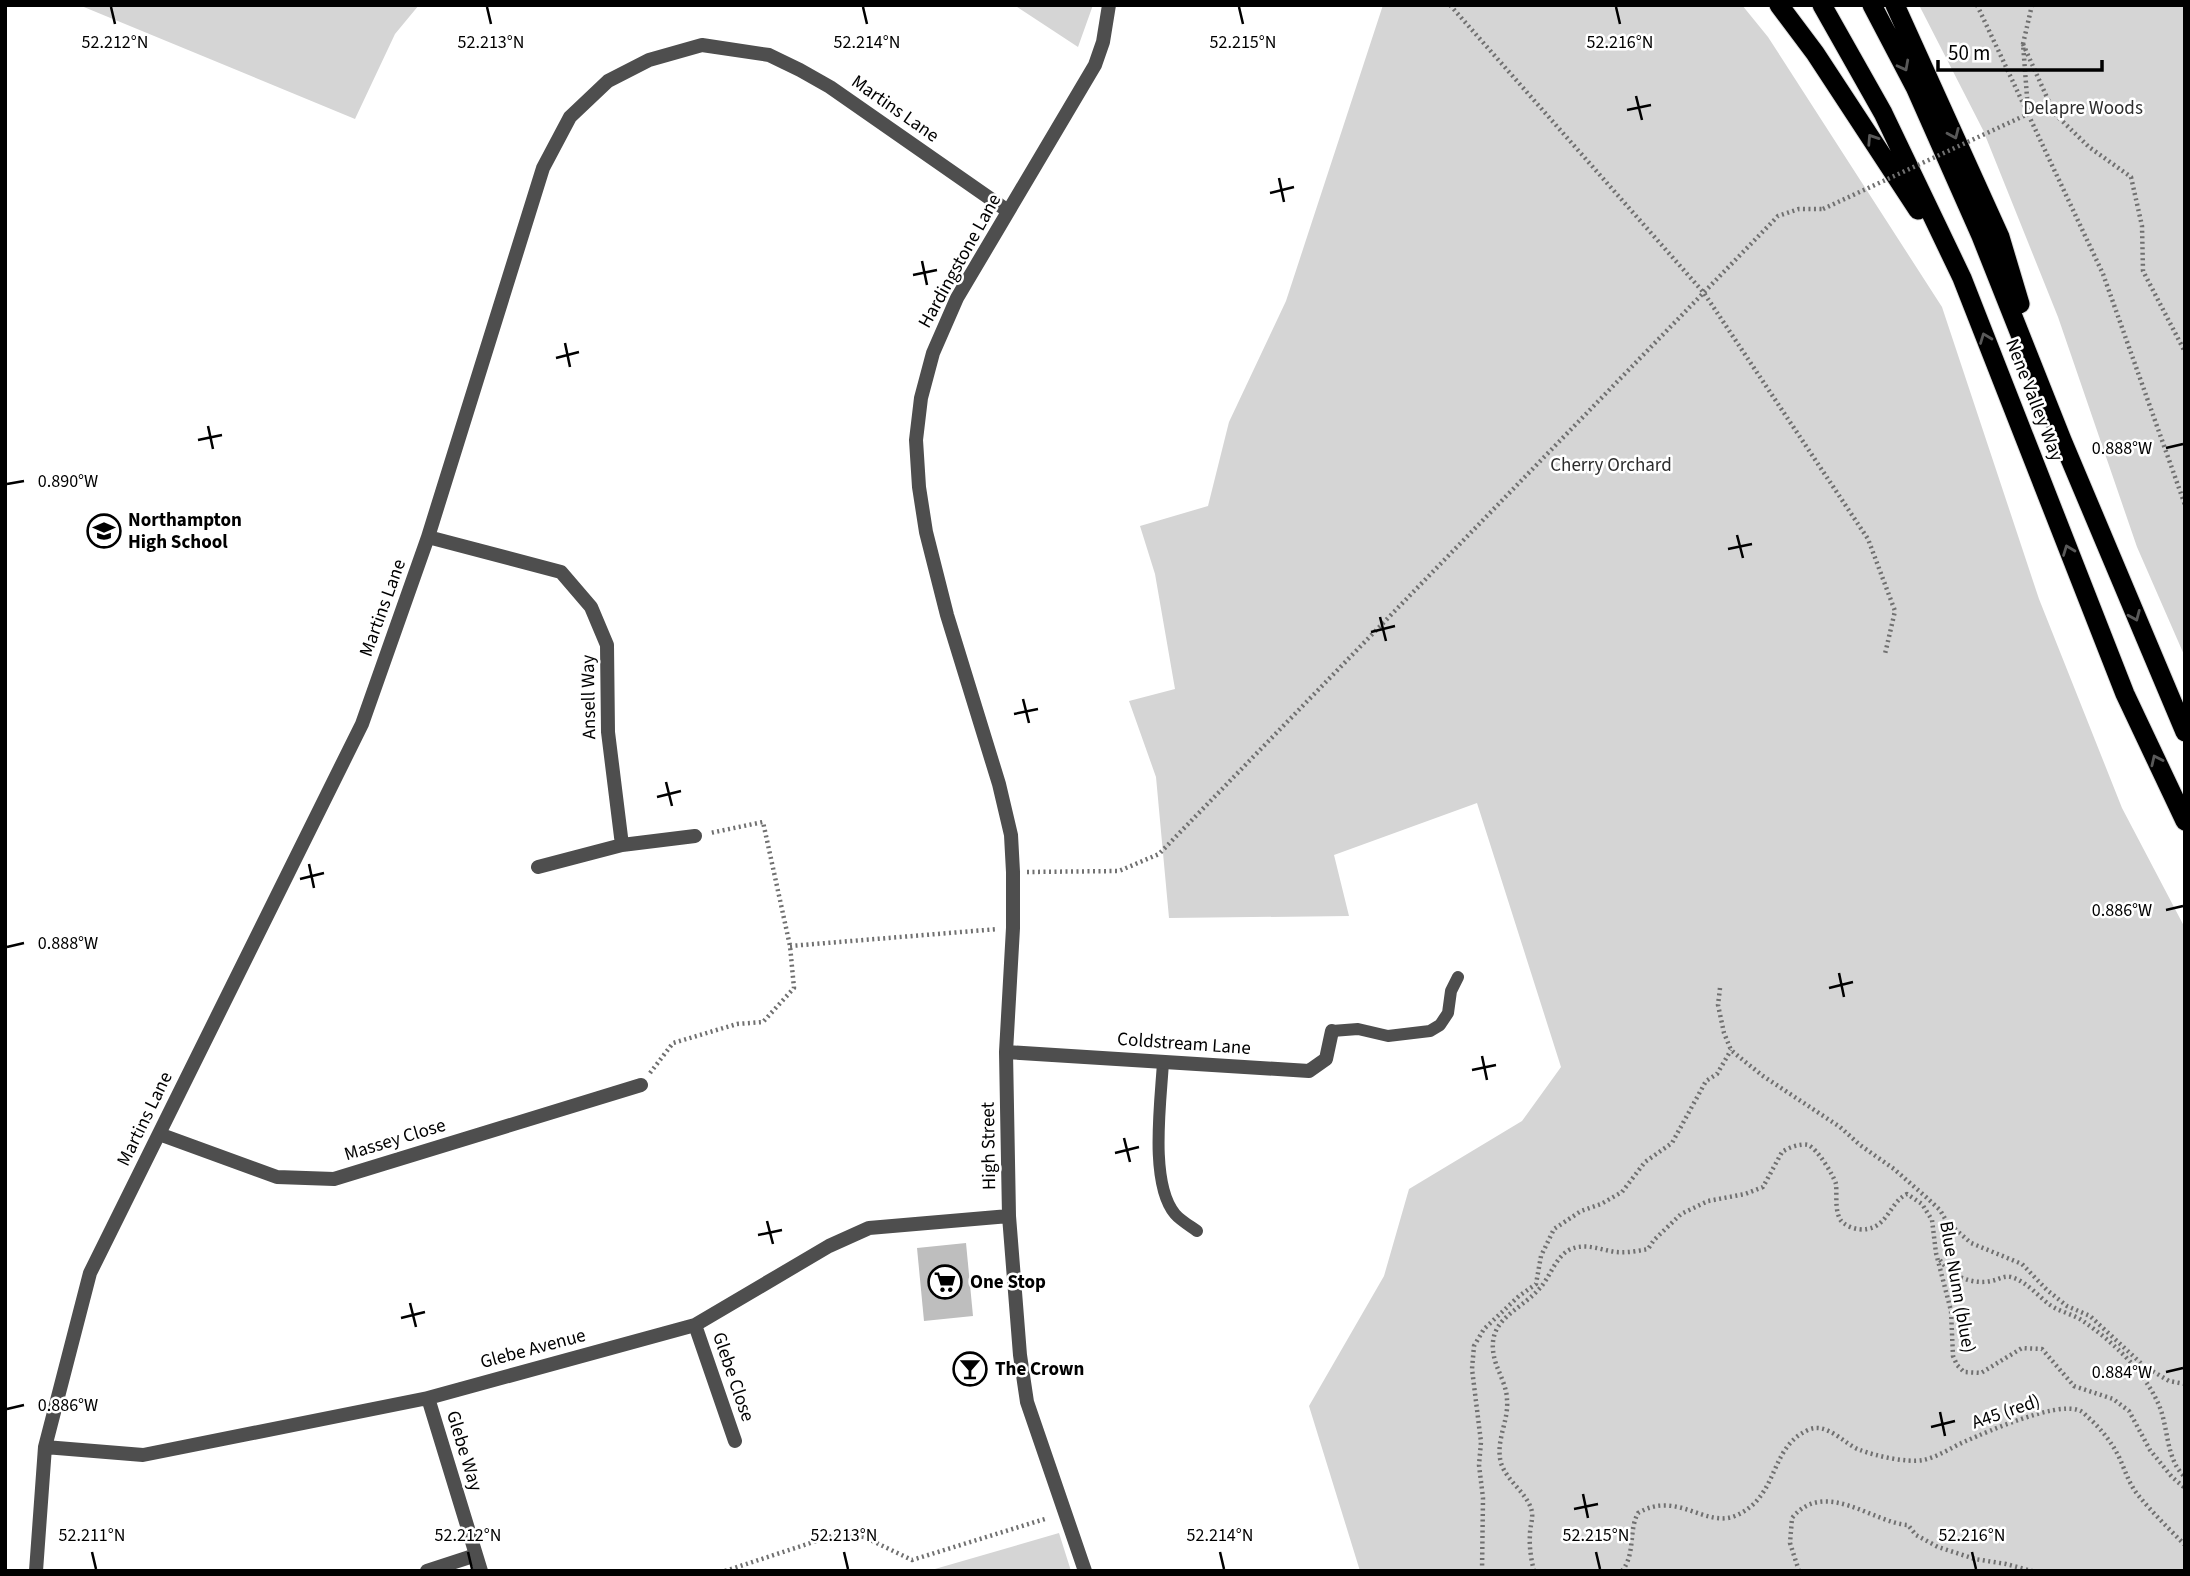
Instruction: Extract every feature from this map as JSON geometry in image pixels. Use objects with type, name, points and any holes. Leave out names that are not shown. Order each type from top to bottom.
[{"type":"highway","points":[[1779,5],[1815,53],[1962,278]]},
{"type":"highway","name":"Nene Valley Way","points":[[1822,5],[1883,113],[1962,278],[2125,694],[2185,821]]},
{"type":"highway","name":"Nene Valley Way","points":[[1872,5],[1915,87],[1981,236],[2062,440],[2185,732]]},
{"type":"highway","points":[[1895,5],[2000,237],[2062,440]]},
{"type":"street","name":"Hardingstone Lane","points":[[978,715],[947,615],[926,532],[916,440],[921,397],[933,353],[957,298],[1095,65],[1104,42],[1109,5]]},
{"type":"street","name":"Martins Lane","points":[[36,1571],[45,1447],[90,1273],[362,724],[428,537],[543,168],[570,117],[608,81],[649,60],[702,45],[769,55],[830,87],[1007,211]]},
{"type":"street","name":"Ansell Way","points":[[428,537],[561,572],[591,607],[607,645],[607,732],[622,845]]},
{"type":"street","name":"High Street","points":[[978,715],[1011,835],[1013,928],[1006,1052],[1009,1216],[1020,1355],[1027,1402],[1085,1571]]},
{"type":"street","points":[[538,867],[622,845],[695,836]]},
{"type":"street","name":"Coldstream Lane","points":[[1006,1052],[1309,1071],[1326,1059],[1332,1031]]},
{"type":"street","name":"Massey Close","points":[[159,1134],[277,1177],[334,1179],[641,1085]]},
{"type":"street","name":"Glebe Avenue","points":[[45,1447],[143,1455],[428,1398],[695,1325],[829,1246],[869,1228],[1009,1216]]},
{"type":"street","name":"Glebe Close","points":[[695,1325],[735,1441]]},
{"type":"street","name":"Glebe Way","points":[[428,1398],[481,1571]]},
{"type":"street","points":[[427,1571],[476,1555]]},
{"type":"lane","points":[[1332,1031],[1358,1029],[1388,1036],[1430,1031],[1440,1025],[1448,1013],[1451,991],[1458,977]]},
{"type":"lane","points":[[1163,1062],[1158,1154],[1163,1189],[1174,1213],[1197,1231]]},
{"type":"path","points":[[1450,5],[1704,293],[1868,539],[1895,611],[1885,654]]},
{"type":"path","points":[[1977,5],[2103,274],[2185,505]]},
{"type":"path","points":[[2028,114],[2023,44],[2032,5]]},
{"type":"path","points":[[2023,44],[2054,113],[2090,147],[2131,177],[2142,226],[2143,271],[2185,352]]},
{"type":"path","points":[[1036,872],[1119,871],[1159,854],[1778,216],[1799,209],[1823,209],[2028,114]]},
{"type":"path","points":[[641,1085],[673,1042],[737,1024],[763,1022],[794,988],[790,946],[763,822],[695,836]]},
{"type":"path","points":[[790,946],[1013,928]]},
{"type":"path","points":[[1720,988],[1718,1005],[1731,1050],[1763,1076],[1840,1127],[1860,1146],[1894,1170],[1940,1210],[1947,1222],[1970,1243],[2022,1264],[2047,1290],[2067,1306],[2090,1316],[2144,1366],[2169,1381],[2185,1384]]},
{"type":"path","points":[[1482,1571],[1483,1498],[1479,1465],[1481,1442],[1472,1369],[1474,1346],[1484,1329],[1536,1284],[1541,1256],[1554,1229],[1581,1211],[1622,1192],[1644,1162],[1672,1143],[1706,1081],[1717,1074],[1731,1050]]},
{"type":"path","name":"Blue Nunn (blue)","points":[[1534,1571],[1530,1548],[1533,1515],[1528,1500],[1504,1470],[1500,1458],[1507,1399],[1496,1364],[1493,1341],[1497,1328],[1503,1319],[1541,1288],[1563,1255],[1576,1248],[1590,1246],[1624,1252],[1648,1249],[1668,1225],[1687,1211],[1713,1199],[1745,1194],[1763,1187],[1782,1152],[1805,1145],[1810,1146],[1823,1161],[1836,1182],[1839,1218],[1844,1224],[1868,1229],[1886,1218],[1897,1200],[1904,1195],[1911,1195],[1922,1204],[1932,1220],[1936,1253],[1951,1311],[1953,1356],[1956,1365],[1964,1372],[1981,1373],[2022,1348],[2042,1349],[2074,1385],[2113,1399],[2129,1411],[2150,1450],[2172,1477],[2185,1488]]},
{"type":"path","points":[[1936,1253],[1943,1265],[1966,1279],[1990,1281],[2006,1276],[2021,1281],[2052,1306],[2083,1321],[2119,1351],[2134,1365],[2158,1403],[2175,1465],[2185,1477]]},
{"type":"path","name":"A45 (red)","points":[[1622,1571],[1632,1553],[1633,1529],[1638,1513],[1659,1505],[1684,1507],[1723,1519],[1742,1513],[1765,1493],[1785,1449],[1809,1429],[1834,1434],[1863,1451],[1905,1461],[1924,1460],[2046,1411],[2075,1409],[2100,1427],[2117,1452],[2136,1493],[2185,1545]]},
{"type":"path","points":[[1799,1571],[1790,1543],[1792,1518],[1801,1510],[1817,1503],[1842,1503],[1871,1512],[1893,1523],[1908,1525],[1916,1535],[1938,1547],[1975,1559],[2032,1571]]},
{"type":"path","points":[[725,1571],[776,1552],[841,1533],[864,1537],[912,1560],[1066,1512]]},
{"type":"green space","points":[[79,5],[419,5],[395,34],[355,119]]},
{"type":"green space","points":[[1014,5],[1093,5],[1078,47]]},
{"type":"green space","name":"Cherry Orchard","points":[[1383,5],[1742,5],[1768,37],[1942,307],[2039,599],[2122,808],[2185,928],[2185,1571],[1360,1571],[1309,1406],[1384,1276],[1409,1189],[1522,1121],[1561,1067],[1477,803],[1334,855],[1349,916],[1169,918],[1156,777],[1129,701],[1175,689],[1155,574],[1140,526],[1208,506],[1229,422],[1286,301]]},
{"type":"green space","name":"Delapre Woods","points":[[1919,5],[2185,5],[2185,657],[2137,547],[2058,317],[1983,130]]},
{"type":"green space","points":[[1059,1533],[1071,1571],[928,1571]]},
{"type":"building","name":"One Stop","points":[[966,1243],[973,1316],[924,1321],[917,1248]]},
{"type":"place","name":"Northampton High School","points":[[104,531]]},
{"type":"place","name":"One Stop","points":[[945,1282]]},
{"type":"place","name":"The Crown","points":[[970,1369]]}]
